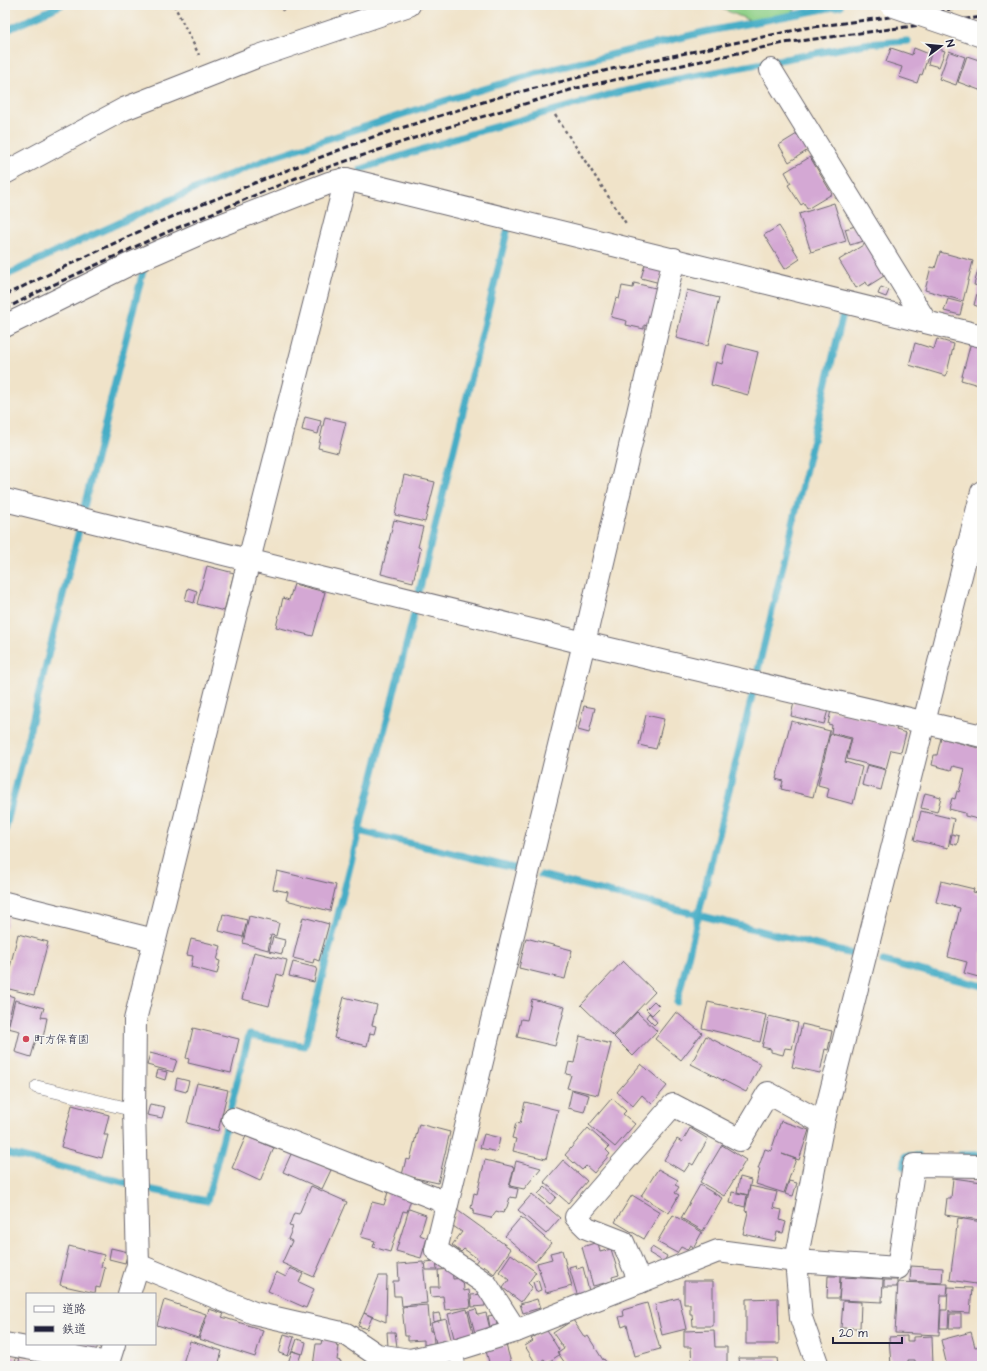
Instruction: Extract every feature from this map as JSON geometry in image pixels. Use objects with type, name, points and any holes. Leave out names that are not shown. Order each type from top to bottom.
[{"type":"main road","points":[[5,173],[124,109],[256,57],[409,5]]},
{"type":"main road","points":[[891,5],[982,36]]},
{"type":"main road","points":[[771,70],[926,322]]},
{"type":"main road","points":[[5,326],[128,265],[208,230],[329,183],[346,179],[982,336]]},
{"type":"main road","points":[[129,1293],[138,1265],[134,1110],[135,1020],[249,560],[346,179]]},
{"type":"main road","points":[[516,1332],[486,1284],[436,1250],[584,643],[674,259]]},
{"type":"main road","points":[[818,1366],[802,1318],[796,1261],[823,1123],[982,492]]},
{"type":"main road","points":[[5,500],[584,643],[982,736]]},
{"type":"main road","points":[[5,904],[154,940]]},
{"type":"main road","points":[[640,1282],[623,1242],[587,1228],[576,1217],[673,1105],[740,1140],[768,1093],[823,1123]]},
{"type":"main road","points":[[233,1119],[447,1203]]},
{"type":"main road","points":[[138,1265],[254,1313],[346,1334],[378,1360],[457,1358],[516,1332],[718,1252],[796,1261],[898,1268],[914,1166],[982,1166]]},
{"type":"main road","points":[[5,1344],[110,1358]]},
{"type":"lane","points":[[37,1087],[134,1110]]},
{"type":"path","points":[[174,5],[209,75]]},
{"type":"path","points":[[555,115],[644,252]]},
{"type":"green space","points":[[713,5],[796,5],[794,12],[751,21]]},
{"type":"building","points":[[279,5],[292,5],[282,11]]},
{"type":"building","points":[[933,47],[945,51],[939,67],[928,64]]},
{"type":"building","points":[[891,48],[912,55],[914,48],[929,54],[922,75],[920,74],[917,83],[899,77],[902,67],[886,62]]},
{"type":"building","points":[[949,51],[965,57],[956,85],[939,79]]},
{"type":"building","points":[[967,56],[982,61],[982,91],[958,82]]},
{"type":"building","points":[[797,134],[808,150],[789,162],[779,145]]},
{"type":"building","points":[[810,157],[832,194],[807,209],[804,203],[801,205],[788,185],[791,183],[785,172]]},
{"type":"building","points":[[834,203],[846,241],[811,252],[799,214]]},
{"type":"building","points":[[859,225],[864,241],[850,245],[845,229]]},
{"type":"building","points":[[779,226],[800,259],[785,269],[764,235]]},
{"type":"building","points":[[868,242],[885,270],[882,272],[884,276],[868,286],[866,282],[856,288],[839,260]]},
{"type":"building","points":[[940,252],[973,261],[963,301],[925,290],[931,267],[935,268]]},
{"type":"building","points":[[646,261],[664,265],[660,283],[641,278]]},
{"type":"building","points":[[980,263],[982,264],[982,308],[974,305],[979,286],[974,285]]},
{"type":"building","points":[[634,283],[660,289],[651,327],[644,325],[644,329],[626,325],[627,321],[611,317],[616,298],[619,299],[622,286],[633,288]]},
{"type":"building","points":[[881,287],[889,290],[886,297],[878,294]]},
{"type":"building","points":[[687,290],[719,298],[708,346],[676,338]]},
{"type":"building","points":[[948,299],[963,303],[960,315],[944,311]]},
{"type":"building","points":[[937,339],[954,344],[946,376],[909,365],[915,343],[934,349]]},
{"type":"building","points":[[971,342],[982,345],[982,386],[961,380]]},
{"type":"building","points":[[727,344],[758,352],[748,395],[711,385],[716,362],[722,364]]},
{"type":"building","points":[[305,417],[321,421],[318,434],[302,430]]},
{"type":"building","points":[[325,417],[346,422],[338,453],[318,448]]},
{"type":"building","points":[[404,475],[435,482],[425,522],[395,515]]},
{"type":"building","points":[[394,520],[423,527],[418,547],[421,548],[413,582],[381,574]]},
{"type":"building","points":[[207,566],[234,573],[224,611],[197,604]]},
{"type":"building","points":[[294,584],[325,592],[313,636],[276,627],[283,598],[289,600]]},
{"type":"building","points":[[188,588],[197,591],[194,603],[185,600]]},
{"type":"building","points":[[794,702],[828,710],[824,724],[791,716]]},
{"type":"building","points":[[584,706],[595,708],[589,733],[578,730]]},
{"type":"building","points":[[831,710],[897,727],[896,730],[906,733],[901,752],[891,750],[886,769],[847,759],[852,738],[831,733],[832,725],[828,724]]},
{"type":"building","points":[[646,715],[664,719],[656,749],[639,745]]},
{"type":"building","points":[[791,721],[830,731],[813,797],[781,789],[783,781],[776,779]]},
{"type":"building","points":[[830,734],[851,739],[845,762],[862,767],[853,804],[827,797],[829,788],[818,785]]},
{"type":"building","points":[[941,738],[982,749],[982,820],[965,816],[965,813],[949,809],[952,798],[955,799],[957,791],[959,792],[965,769],[953,766],[951,770],[932,765],[934,755],[937,755]]},
{"type":"building","points":[[867,765],[886,770],[881,790],[862,785]]},
{"type":"building","points":[[925,793],[941,797],[937,812],[921,808]]},
{"type":"building","points":[[921,811],[954,819],[948,848],[914,840]]},
{"type":"building","points":[[952,834],[959,836],[957,845],[950,843]]},
{"type":"building","points":[[277,871],[336,885],[330,911],[286,900],[288,892],[273,889]]},
{"type":"building","points":[[941,881],[974,889],[973,892],[982,894],[982,978],[964,973],[967,962],[948,957],[960,908],[936,902]]},
{"type":"building","points":[[223,914],[247,920],[243,937],[219,931]]},
{"type":"building","points":[[5,916],[8,916],[6,927],[5,927]]},
{"type":"building","points":[[249,916],[279,923],[276,936],[271,935],[268,950],[243,943]]},
{"type":"building","points":[[303,917],[329,924],[319,961],[314,959],[313,963],[293,958]]},
{"type":"building","points":[[18,934],[48,942],[34,995],[5,988]]},
{"type":"building","points":[[273,937],[285,940],[282,954],[269,951]]},
{"type":"building","points":[[526,938],[572,950],[565,979],[519,968]]},
{"type":"building","points":[[191,939],[221,946],[217,960],[220,961],[217,974],[191,967],[193,956],[187,955]]},
{"type":"building","points":[[254,952],[287,960],[283,976],[277,974],[269,1006],[242,999]]},
{"type":"building","points":[[623,961],[655,992],[613,1036],[581,1005]]},
{"type":"building","points":[[293,962],[317,968],[314,982],[289,976]]},
{"type":"building","points":[[5,994],[14,997],[6,1031],[5,1031]]},
{"type":"building","points":[[344,997],[377,1005],[372,1025],[376,1026],[374,1034],[370,1033],[367,1046],[334,1038]]},
{"type":"building","points":[[532,999],[565,1007],[555,1046],[517,1037],[521,1019],[527,1020]]},
{"type":"building","points":[[15,1000],[44,1008],[41,1017],[47,1018],[43,1038],[37,1036],[31,1057],[15,1052],[20,1031],[8,1028]]},
{"type":"building","points":[[654,1001],[660,1007],[652,1015],[646,1009]]},
{"type":"building","points":[[708,1002],[766,1015],[760,1042],[702,1028]]},
{"type":"building","points":[[637,1012],[657,1031],[633,1056],[614,1037]]},
{"type":"building","points":[[676,1012],[702,1033],[681,1060],[655,1039]]},
{"type":"building","points":[[649,1013],[657,1022],[654,1025],[646,1017]]},
{"type":"building","points":[[769,1016],[798,1023],[792,1049],[785,1048],[783,1055],[771,1052],[771,1049],[762,1047]]},
{"type":"building","points":[[802,1024],[832,1031],[828,1050],[825,1049],[820,1073],[792,1067]]},
{"type":"building","points":[[193,1028],[239,1039],[231,1073],[188,1063],[189,1059],[186,1058]]},
{"type":"building","points":[[580,1036],[611,1044],[598,1095],[567,1088],[571,1075],[566,1074],[569,1062],[574,1063]]},
{"type":"building","points":[[706,1036],[761,1064],[746,1092],[691,1064]]},
{"type":"building","points":[[150,1053],[177,1060],[173,1072],[147,1065]]},
{"type":"building","points":[[641,1064],[667,1086],[652,1104],[642,1095],[633,1106],[617,1092]]},
{"type":"building","points":[[158,1070],[167,1072],[165,1080],[156,1077]]},
{"type":"building","points":[[177,1078],[189,1081],[186,1092],[175,1089]]},
{"type":"building","points":[[197,1083],[228,1090],[218,1131],[187,1123]]},
{"type":"building","points":[[572,1090],[589,1095],[584,1112],[568,1108]]},
{"type":"building","points":[[612,1098],[626,1111],[623,1114],[635,1124],[615,1147],[589,1125]]},
{"type":"building","points":[[525,1102],[558,1110],[546,1159],[513,1151],[516,1139],[512,1138],[516,1123],[520,1124]]},
{"type":"building","points":[[150,1104],[165,1107],[162,1118],[147,1115]]},
{"type":"building","points":[[72,1105],[109,1115],[104,1135],[108,1135],[102,1158],[61,1147]]},
{"type":"building","points":[[781,1121],[809,1130],[799,1160],[782,1154],[796,1159],[784,1193],[756,1184],[760,1169],[758,1169],[765,1149],[771,1151]]},
{"type":"building","points":[[419,1124],[450,1132],[438,1183],[402,1175],[406,1159],[410,1160]]},
{"type":"building","points":[[588,1128],[609,1147],[606,1150],[610,1154],[594,1173],[586,1166],[582,1170],[565,1155]]},
{"type":"building","points":[[690,1128],[708,1139],[693,1165],[690,1163],[684,1172],[664,1160],[677,1139],[682,1142]]},
{"type":"building","points":[[484,1134],[500,1138],[497,1152],[480,1148]]},
{"type":"building","points":[[246,1136],[274,1148],[260,1181],[232,1168]]},
{"type":"building","points":[[722,1145],[746,1160],[724,1196],[700,1182]]},
{"type":"building","points":[[292,1152],[331,1170],[322,1189],[283,1172]]},
{"type":"building","points":[[485,1160],[514,1167],[509,1187],[518,1189],[516,1198],[510,1197],[507,1207],[503,1213],[496,1211],[491,1218],[473,1214],[474,1209],[471,1208],[474,1193],[477,1194]]},
{"type":"building","points":[[563,1160],[587,1181],[568,1203],[544,1182]]},
{"type":"building","points":[[516,1161],[541,1168],[524,1189],[510,1186]]},
{"type":"building","points":[[658,1169],[678,1180],[675,1185],[679,1187],[675,1193],[679,1195],[669,1213],[641,1196]]},
{"type":"building","points":[[740,1177],[751,1180],[748,1195],[737,1192]]},
{"type":"building","points":[[953,1178],[982,1182],[981,1220],[945,1215],[947,1198],[951,1198]]},
{"type":"building","points":[[789,1181],[797,1183],[793,1196],[785,1194]]},
{"type":"building","points":[[700,1185],[722,1198],[703,1231],[681,1218]]},
{"type":"building","points":[[311,1186],[347,1202],[314,1277],[282,1263],[292,1241],[288,1239],[293,1227],[289,1226],[294,1213],[299,1214]]},
{"type":"building","points":[[750,1186],[777,1192],[773,1208],[782,1210],[780,1220],[786,1222],[783,1233],[777,1232],[775,1241],[743,1234],[748,1212],[745,1211]]},
{"type":"building","points":[[545,1187],[556,1197],[550,1204],[538,1194]]},
{"type":"building","points":[[389,1189],[412,1196],[407,1212],[403,1211],[390,1252],[373,1247],[375,1241],[361,1237],[372,1202],[384,1205]]},
{"type":"building","points":[[732,1192],[747,1195],[745,1207],[730,1203]]},
{"type":"building","points":[[532,1194],[560,1218],[546,1234],[518,1210]]},
{"type":"building","points":[[632,1195],[660,1212],[644,1239],[615,1222]]},
{"type":"building","points":[[409,1209],[426,1215],[420,1235],[427,1238],[421,1258],[396,1251]]},
{"type":"building","points":[[457,1210],[511,1249],[494,1274],[484,1266],[482,1269],[475,1263],[478,1259],[464,1249],[461,1252],[452,1245],[462,1232],[453,1226]]},
{"type":"building","points":[[673,1215],[702,1232],[694,1247],[690,1245],[687,1250],[681,1247],[677,1253],[657,1242]]},
{"type":"building","points":[[521,1217],[551,1243],[535,1262],[505,1236]]},
{"type":"building","points":[[958,1218],[982,1222],[982,1285],[950,1280]]},
{"type":"building","points":[[598,1242],[600,1252],[611,1249],[619,1275],[612,1277],[613,1281],[593,1286],[582,1247]]},
{"type":"building","points":[[69,1246],[104,1255],[101,1267],[105,1268],[100,1288],[96,1287],[95,1293],[60,1285]]},
{"type":"building","points":[[652,1247],[667,1256],[664,1262],[649,1253]]},
{"type":"building","points":[[111,1248],[128,1252],[125,1263],[109,1259]]},
{"type":"building","points":[[562,1250],[572,1286],[546,1293],[537,1263],[552,1259],[550,1253]]},
{"type":"building","points":[[511,1254],[536,1272],[528,1283],[532,1287],[521,1302],[503,1288],[509,1280],[499,1272]]},
{"type":"building","points":[[436,1261],[437,1270],[426,1270],[425,1262]]},
{"type":"building","points":[[423,1262],[427,1303],[402,1306],[401,1296],[394,1296],[393,1281],[399,1281],[398,1264]]},
{"type":"building","points":[[576,1265],[577,1269],[583,1267],[589,1291],[577,1294],[569,1267]]},
{"type":"building","points":[[911,1266],[943,1268],[942,1283],[910,1281]]},
{"type":"building","points":[[290,1268],[303,1274],[299,1282],[314,1289],[306,1308],[268,1291],[276,1272],[286,1277]]},
{"type":"building","points":[[452,1269],[453,1279],[463,1278],[464,1291],[469,1290],[471,1307],[445,1310],[443,1296],[431,1297],[430,1287],[439,1287],[438,1270]]},
{"type":"building","points":[[379,1276],[387,1276],[386,1322],[364,1313]]},
{"type":"building","points":[[828,1276],[840,1276],[839,1298],[827,1298]]},
{"type":"building","points":[[841,1277],[883,1279],[882,1302],[839,1300]]},
{"type":"building","points":[[538,1280],[541,1290],[536,1292],[533,1282]]},
{"type":"building","points":[[884,1280],[897,1280],[897,1287],[884,1287]]},
{"type":"building","points":[[684,1281],[713,1281],[713,1326],[693,1326],[692,1314],[690,1314],[690,1304],[684,1304]]},
{"type":"building","points":[[898,1282],[948,1284],[947,1295],[941,1295],[939,1335],[895,1333]]},
{"type":"building","points":[[948,1287],[972,1288],[970,1313],[950,1312],[949,1310],[948,1328],[940,1328],[941,1310],[947,1310]]},
{"type":"building","points":[[484,1294],[485,1306],[472,1307],[471,1295]]},
{"type":"building","points":[[679,1298],[686,1329],[662,1335],[655,1304]]},
{"type":"building","points":[[778,1298],[779,1344],[746,1344],[746,1299]]},
{"type":"building","points":[[537,1299],[540,1308],[523,1313],[520,1304]]},
{"type":"building","points":[[164,1300],[206,1314],[198,1338],[157,1325]]},
{"type":"building","points":[[843,1301],[861,1302],[860,1328],[841,1328]]},
{"type":"building","points":[[647,1303],[660,1349],[635,1356],[627,1325],[622,1327],[619,1317],[624,1316],[623,1310]]},
{"type":"building","points":[[428,1305],[430,1331],[433,1331],[434,1343],[424,1345],[424,1340],[408,1341],[408,1336],[405,1336],[402,1307]]},
{"type":"building","points":[[209,1309],[224,1314],[222,1317],[263,1330],[255,1357],[199,1339]]},
{"type":"building","points":[[467,1309],[473,1333],[454,1338],[448,1314]]},
{"type":"building","points":[[476,1309],[478,1315],[486,1313],[490,1329],[475,1333],[469,1311]]},
{"type":"building","points":[[364,1313],[372,1317],[367,1329],[358,1326]]},
{"type":"building","points":[[439,1313],[441,1320],[434,1322],[433,1314]]},
{"type":"building","points":[[950,1314],[961,1314],[961,1328],[949,1328]]},
{"type":"building","points":[[495,1315],[497,1325],[490,1327],[488,1316]]},
{"type":"building","points":[[446,1319],[451,1339],[436,1343],[431,1323]]},
{"type":"building","points":[[573,1320],[585,1338],[588,1336],[603,1360],[604,1359],[609,1366],[567,1366],[558,1353],[564,1349],[553,1333]]},
{"type":"building","points":[[546,1329],[559,1350],[557,1352],[559,1355],[547,1363],[544,1359],[536,1364],[525,1346],[533,1341],[531,1339]]},
{"type":"building","points":[[714,1330],[715,1347],[727,1347],[727,1366],[692,1366],[691,1347],[684,1347],[684,1331]]},
{"type":"building","points":[[387,1332],[395,1332],[397,1347],[388,1347]]},
{"type":"building","points":[[971,1332],[975,1347],[982,1346],[982,1366],[947,1366],[941,1340]]},
{"type":"building","points":[[284,1334],[294,1337],[288,1356],[279,1353]]},
{"type":"building","points":[[907,1336],[907,1341],[913,1341],[913,1337],[932,1336],[933,1366],[915,1366],[915,1360],[908,1360],[908,1366],[891,1366],[889,1337]]},
{"type":"building","points":[[297,1339],[306,1342],[303,1354],[293,1351]]},
{"type":"building","points":[[322,1340],[337,1342],[336,1346],[339,1347],[337,1360],[341,1361],[340,1366],[313,1366],[316,1344],[321,1344]]},
{"type":"building","points":[[190,1341],[222,1351],[218,1366],[182,1366]]},
{"type":"building","points":[[70,1345],[98,1345],[96,1352]]},
{"type":"building","points":[[506,1345],[512,1366],[490,1366],[486,1351]]},
{"type":"building","points":[[292,1351],[301,1354],[297,1366],[287,1366]]},
{"type":"building","points":[[5,1355],[16,1357],[15,1366],[5,1366]]},
{"type":"building","points":[[20,1357],[51,1363],[51,1366],[18,1366]]},
{"type":"building","points":[[739,1358],[777,1358],[778,1366],[740,1366]]},
{"type":"waterway","points":[[5,31],[61,5]]},
{"type":"waterway","points":[[5,276],[199,187],[273,157],[437,103],[537,73],[704,32],[840,6]]},
{"type":"waterway","points":[[361,169],[473,133],[616,93],[678,79],[865,44],[908,41]]},
{"type":"waterway","points":[[419,592],[508,228]]},
{"type":"waterway","points":[[83,511],[144,267]]},
{"type":"waterway","points":[[757,674],[844,310]]},
{"type":"waterway","points":[[5,831],[79,530]]},
{"type":"waterway","points":[[359,831],[415,610]]},
{"type":"waterway","points":[[677,1002],[753,692]]},
{"type":"waterway","points":[[148,1189],[207,1201],[249,1035],[305,1046],[359,831],[518,869]]},
{"type":"waterway","points":[[541,875],[852,954]]},
{"type":"waterway","points":[[883,961],[982,986]]},
{"type":"waterway","points":[[5,1153],[127,1183]]},
{"type":"waterway","points":[[960,1155],[982,1155]]},
{"type":"waterway","points":[[904,1167],[906,1156],[918,1156]]},
{"type":"railway","points":[[5,295],[157,223],[267,178],[373,137],[499,97],[620,67],[805,28],[982,5]]},
{"type":"railway","points":[[5,309],[165,233],[296,178],[435,131],[577,88],[784,43],[982,17]]},
{"type":"place","name":"町方保育園","points":[[26,1039]]}]
